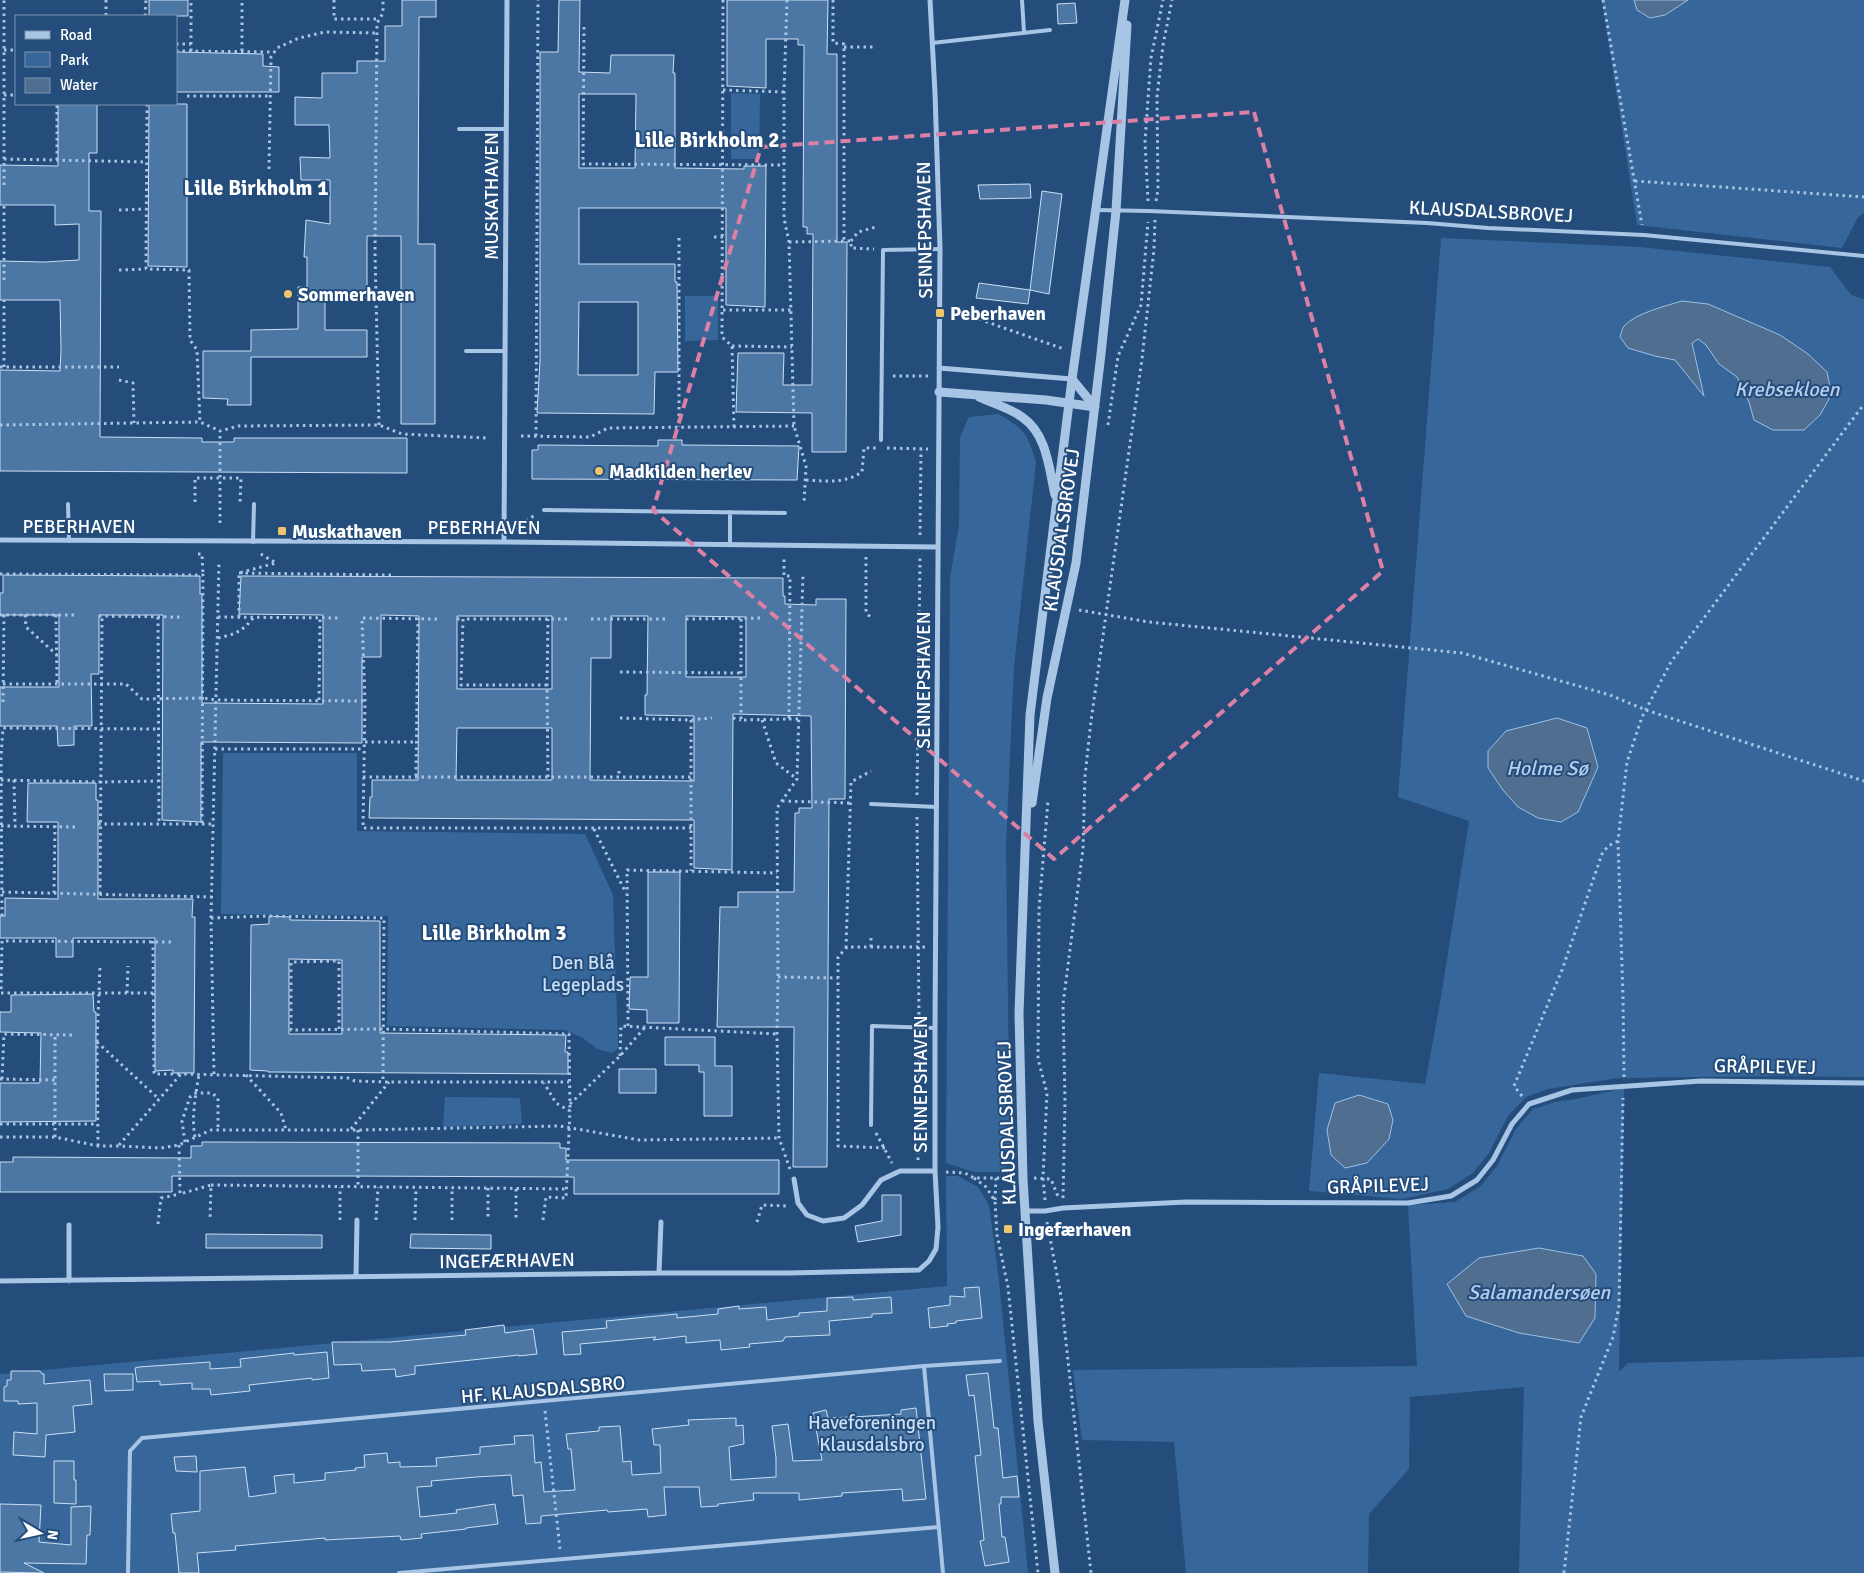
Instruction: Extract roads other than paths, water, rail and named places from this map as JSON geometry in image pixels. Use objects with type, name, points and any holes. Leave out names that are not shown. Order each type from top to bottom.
[{"type":"street","name":"MUSKATHAVEN","points":[[504,542],[506,0]]},
{"type":"street","name":"SENNEPSHAVEN","points":[[794,1179],[798,1203],[807,1215],[823,1221],[844,1218],[862,1205],[880,1180],[900,1171],[935,1171],[940,249],[930,0]]},
{"type":"street","name":"KLAUSDALSBROVEJ","points":[[1055,1573],[1038,1421],[1023,1179],[1020,1012],[1030,715],[1072,379],[1127,0]]},
{"type":"street","name":"KLAUSDALSBROVEJ","points":[[1026,851],[1047,698],[1076,562],[1095,407],[1116,211],[1127,0]]},
{"type":"street","points":[[939,368],[1072,379],[1095,407]]},
{"type":"street","points":[[939,392],[1095,407]]},
{"type":"street","points":[[972,394],[1022,417],[1038,433],[1044,447],[1057,503]]},
{"type":"street","name":"PEBERHAVEN","points":[[0,540],[504,542],[938,547]]},
{"type":"street","name":"GRÅPILEVEJ","points":[[1025,1211],[1186,1202],[1408,1203],[1451,1196],[1476,1180],[1493,1160],[1512,1124],[1529,1104],[1572,1090],[1701,1081],[1864,1082]]},
{"type":"street","name":"INGEFÆRHAVEN","points":[[0,1281],[919,1270],[930,1260],[936,1248],[938,1227],[935,1171]]},
{"type":"street","points":[[356,1277],[357,1220]]},
{"type":"street","points":[[659,1273],[660,1222]]},
{"type":"street","points":[[69,1225],[69,1281]]},
{"type":"lane","points":[[1022,0],[1024,32]]},
{"type":"lane","points":[[932,44],[1050,30]]},
{"type":"lane","points":[[459,130],[506,130]]},
{"type":"lane","name":"KLAUSDALSBROVEJ","points":[[1096,210],[1155,211],[1644,235],[1864,256]]},
{"type":"lane","points":[[881,440],[883,250],[940,249]]},
{"type":"lane","points":[[466,351],[505,351]]},
{"type":"lane","points":[[68,504],[69,541]]},
{"type":"lane","points":[[253,542],[254,504]]},
{"type":"lane","points":[[544,510],[785,513]]},
{"type":"lane","points":[[730,512],[730,544]]},
{"type":"lane","points":[[871,804],[938,807]]},
{"type":"lane","points":[[871,1125],[872,1026],[936,1028]]},
{"type":"lane","name":"HF. KLAUSDALSBRO","points":[[128,1573],[130,1451],[142,1438],[924,1366],[1000,1361]]},
{"type":"lane","points":[[924,1366],[943,1573]]},
{"type":"lane","points":[[399,1573],[939,1527]]},
{"type":"water","points":[[1634,0],[1688,0],[1665,15],[1650,18],[1637,10]]},
{"type":"water","name":"Krebsekloen","points":[[1682,301],[1708,304],[1780,335],[1808,354],[1827,372],[1830,387],[1829,399],[1820,415],[1804,430],[1773,430],[1754,420],[1749,402],[1737,377],[1719,364],[1706,345],[1698,339],[1692,343],[1704,396],[1675,360],[1628,348],[1620,337],[1624,326],[1629,321],[1652,310]]},
{"type":"water","name":"Holme Sø","points":[[1557,718],[1587,728],[1598,767],[1578,812],[1561,822],[1538,818],[1518,807],[1503,790],[1488,768],[1488,751],[1506,731]]},
{"type":"water","points":[[1359,1095],[1388,1104],[1393,1120],[1389,1139],[1367,1163],[1345,1168],[1331,1155],[1327,1130],[1335,1103]]},
{"type":"water","name":"Salamandersøen","points":[[1539,1248],[1583,1256],[1596,1274],[1595,1318],[1579,1343],[1519,1333],[1466,1316],[1447,1284],[1479,1258]]},
{"type":"place","name":"Sommerhaven","points":[[288,294]]},
{"type":"place","name":"Peberhaven","points":[[940,313]]},
{"type":"place","name":"Madkilden herlev","points":[[599,471]]},
{"type":"place","name":"Muskathaven","points":[[282,531]]},
{"type":"place","name":"Ingefærhaven","points":[[1008,1229]]},
{"type":"district","name":"Lille Birkholm 2","points":[[707,140]]},
{"type":"district","name":"Lille Birkholm 1","points":[[256,188]]},
{"type":"district","name":"Lille Birkholm 3","points":[[494,933]]},
{"type":"park label","name":"Den Blå Legeplads","points":[[583,973]]},
{"type":"park label","name":"Haveforeningen Klausdalsbro","points":[[872,1433]]}]
